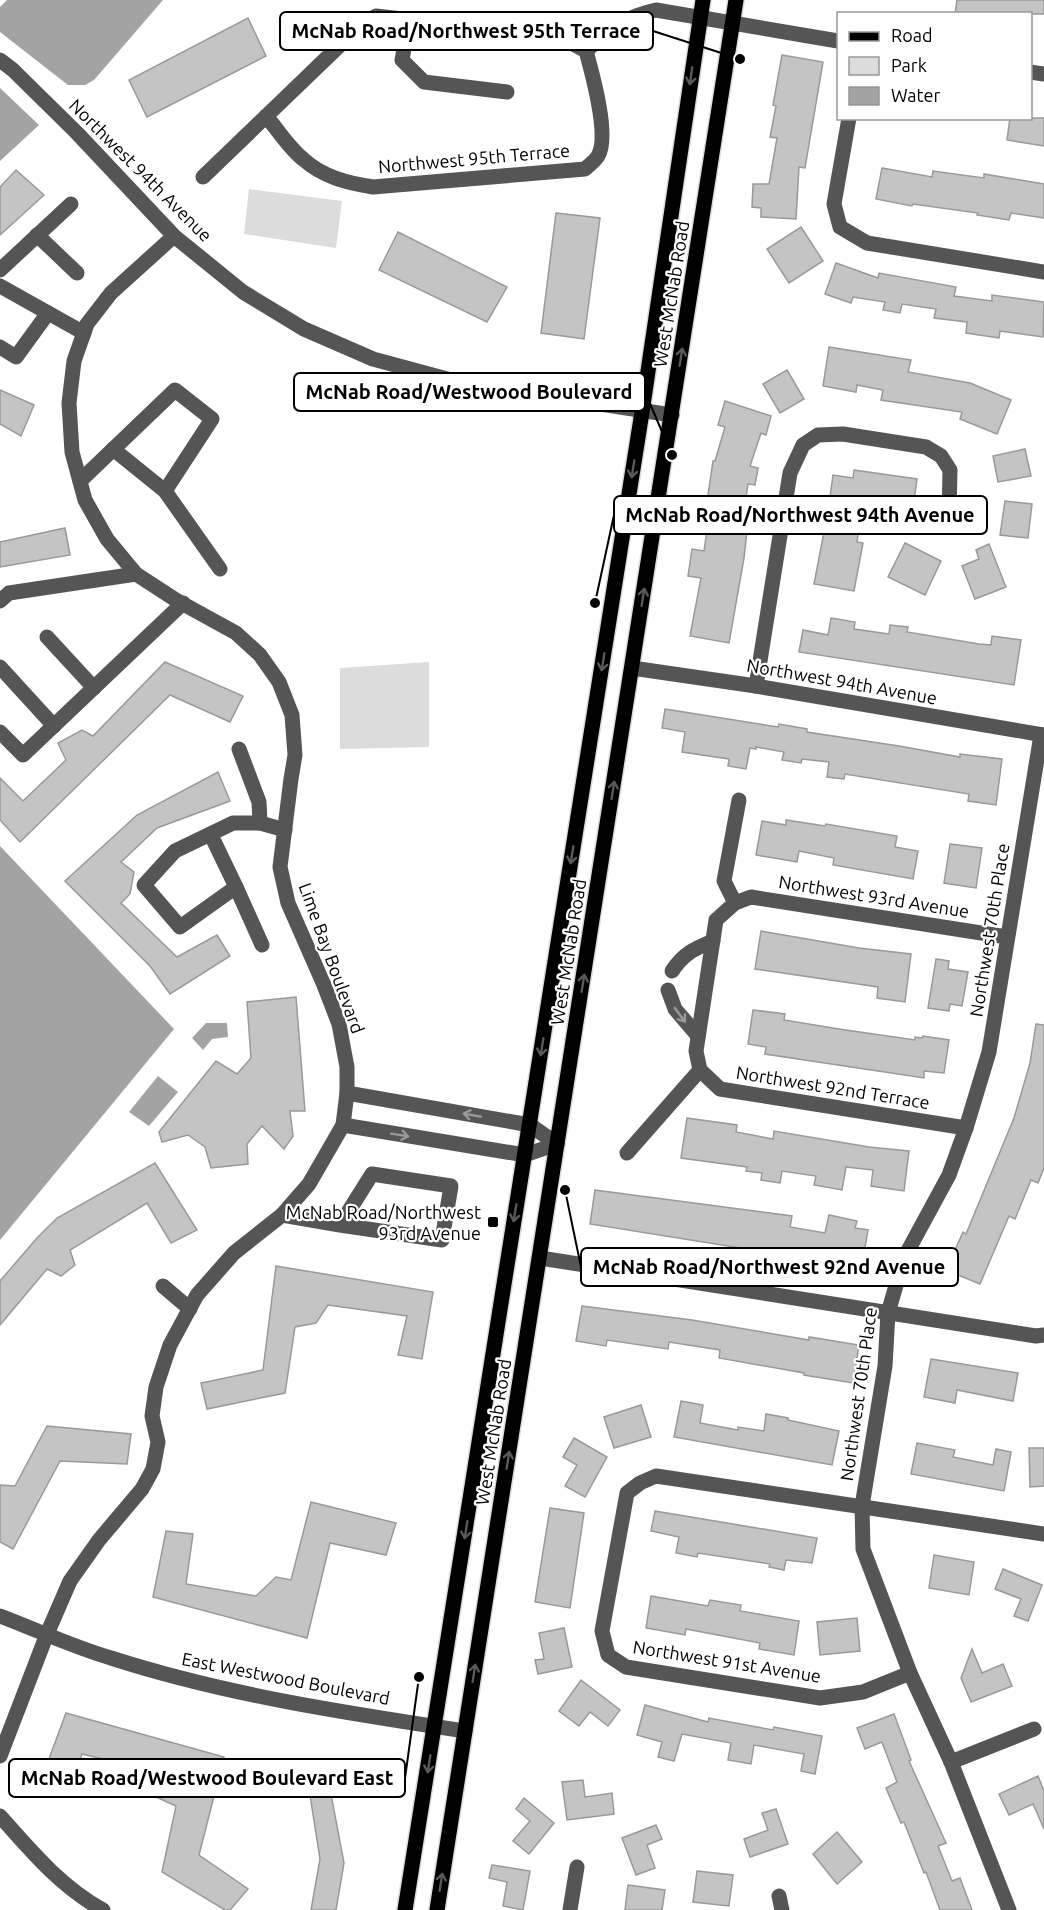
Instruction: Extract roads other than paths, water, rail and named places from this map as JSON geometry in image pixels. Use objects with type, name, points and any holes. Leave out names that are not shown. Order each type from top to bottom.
[{"type":"main road","name":"West McNab Road","points":[[405,1910],[642,412],[703,0]]},
{"type":"main road","name":"West McNab Road","points":[[437,1910],[736,0]]},
{"type":"street","points":[[203,177],[363,22],[376,16],[560,37],[586,51],[614,26],[637,14],[656,10],[837,40]]},
{"type":"street","points":[[408,21],[402,60],[424,82],[507,92]]},
{"type":"street","name":"Northwest 95th Terrace","points":[[266,116],[302,159],[328,176],[349,183],[373,187],[585,169],[598,156],[603,140],[595,86],[586,51]]},
{"type":"street","name":"Northwest 94th Avenue","points":[[0,60],[77,133],[174,236],[243,292],[304,329],[373,359],[462,383],[672,415]]},
{"type":"street","points":[[849,120],[834,204],[840,227],[867,243],[1044,272]]},
{"type":"street","points":[[0,270],[71,204]]},
{"type":"street","points":[[38,235],[77,273]]},
{"type":"street","name":"Lime Bay Boulevard","points":[[0,1756],[5,1724],[70,1581],[99,1540],[142,1489],[153,1469],[158,1442],[152,1416],[156,1387],[170,1345],[197,1295],[234,1253],[282,1215],[309,1184],[343,1125],[347,1067],[339,1024],[288,903],[280,867],[295,755],[292,716],[279,682],[260,655],[236,633],[136,574],[107,538],[85,500],[72,452],[69,403],[74,361],[87,324],[111,293],[174,236]]},
{"type":"street","points":[[0,286],[84,333]]},
{"type":"street","points":[[0,347],[16,357],[48,313]]},
{"type":"street","points":[[80,481],[175,390],[212,419],[165,491]]},
{"type":"street","points":[[756,686],[790,473],[803,445],[818,435],[843,434],[926,447],[941,456],[950,470],[949,516]]},
{"type":"street","points":[[113,449],[165,491],[220,569]]},
{"type":"street","points":[[0,602],[9,592],[136,574]]},
{"type":"street","points":[[0,732],[23,755],[183,603]]},
{"type":"street","points":[[47,637],[94,688]]},
{"type":"street","points":[[0,667],[54,726]]},
{"type":"street","name":"Northwest 94th Avenue","points":[[632,669],[756,686],[1042,735]]},
{"type":"street","name":"Northwest 70th Place","points":[[1009,1910],[951,1762],[910,1673],[863,1549],[862,1506],[885,1366],[888,1314],[904,1258],[949,1176],[989,1052],[1042,735]]},
{"type":"street","points":[[239,749],[259,802],[260,823]]},
{"type":"street","points":[[627,1153],[700,1070],[696,1051],[717,920],[735,903],[724,881],[739,800]]},
{"type":"street","points":[[236,887],[180,927],[144,885],[175,851],[233,823],[260,823],[285,830]]},
{"type":"street","points":[[212,835],[262,945]]},
{"type":"street","name":"Northwest 93rd Avenue","points":[[735,903],[751,897],[1007,937]]},
{"type":"street","points":[[672,971],[679,960],[689,952],[713,941]]},
{"type":"street","points":[[668,990],[675,1009],[698,1036]]},
{"type":"street","name":"Northwest 92nd Terrace","points":[[700,1070],[720,1089],[966,1128]]},
{"type":"street","points":[[346,1093],[530,1125],[557,1144]]},
{"type":"street","points":[[343,1125],[525,1155],[557,1144]]},
{"type":"street","points":[[282,1215],[340,1225],[441,1240],[451,1186],[372,1174],[340,1225]]},
{"type":"street","points":[[540,1258],[888,1314],[1036,1336],[1044,1335]]},
{"type":"street","points":[[163,1286],[190,1308]]},
{"type":"street","name":"Northwest 91st Avenue","points":[[862,1506],[656,1476],[640,1483],[627,1494],[602,1632],[609,1655],[626,1667],[820,1698],[863,1692],[910,1673]]},
{"type":"street","points":[[862,1506],[1044,1534]]},
{"type":"street","name":"East Westwood Boulevard","points":[[0,1616],[110,1658],[187,1680],[268,1698],[465,1731]]},
{"type":"street","points":[[951,1762],[1034,1729]]},
{"type":"street","points":[[0,1816],[30,1851],[82,1899],[103,1910]]},
{"type":"street","points":[[570,1910],[578,1867]]},
{"type":"water","points":[[7,0],[163,0],[94,80],[85,85],[68,85],[0,32],[0,7]]},
{"type":"water","points":[[0,88],[39,125],[0,161]]},
{"type":"water","points":[[0,846],[174,1029],[0,1240]]},
{"type":"water","points":[[206,1023],[227,1023],[228,1037],[212,1039],[203,1050],[192,1038]]},
{"type":"water","points":[[158,1076],[178,1092],[149,1126],[129,1112]]},
{"type":"place","name":"McNab Road/Northwest 95th Terrace","points":[[740,59]]},
{"type":"place","name":"McNab Road/Westwood Boulevard","points":[[672,455]]},
{"type":"place","name":"McNab Road/Northwest 94th Avenue","points":[[595,603]]},
{"type":"place","name":"McNab Road/Northwest 92nd Avenue","points":[[565,1190]]},
{"type":"place","name":"McNab Road/Northwest 93rd Avenue","points":[[493,1222]]},
{"type":"place","name":"McNab Road/Westwood Boulevard East","points":[[419,1677]]}]
